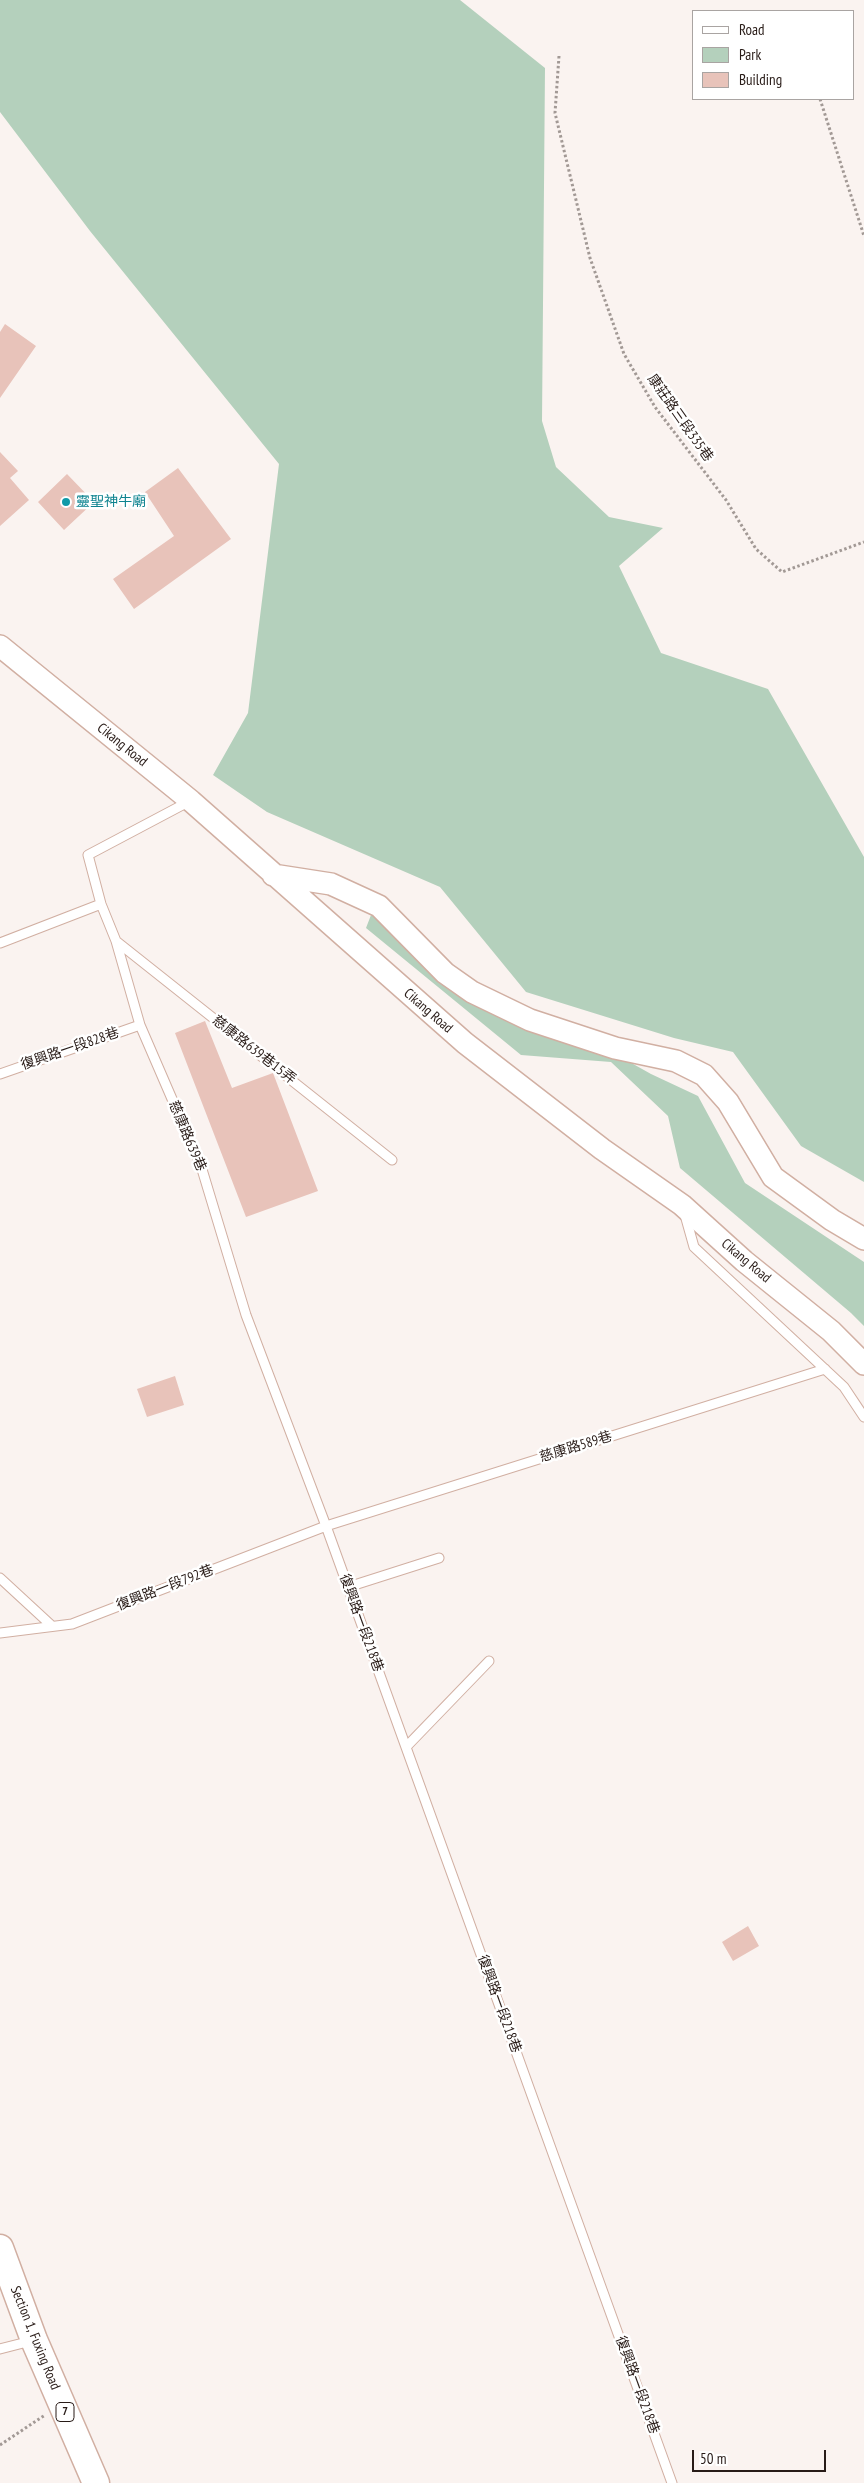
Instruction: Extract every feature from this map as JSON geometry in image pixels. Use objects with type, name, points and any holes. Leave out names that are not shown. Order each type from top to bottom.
[{"type":"main road","name":"Section 1, Fuxing Road","points":[[0,2248],[34,2340],[96,2483]]},
{"type":"street","name":"Cikang Road","points":[[0,646],[191,801],[465,1043],[602,1149],[682,1205],[744,1262],[831,1331],[864,1364]]},
{"type":"street","points":[[273,875],[331,884],[379,906],[445,973],[472,992],[530,1020],[614,1048],[676,1061],[704,1075],[728,1102],[772,1177],[832,1220],[864,1239]]},
{"type":"lane","name":"慈康路639巷","points":[[191,801],[88,856],[101,904],[116,941],[140,1025],[201,1166],[246,1315],[326,1526]]},
{"type":"lane","points":[[0,943],[101,904]]},
{"type":"lane","name":"慈康路639巷15弄","points":[[116,941],[392,1160]]},
{"type":"lane","name":"復興路一段828巷","points":[[0,1074],[140,1025]]},
{"type":"lane","points":[[682,1205],[694,1247],[826,1369],[844,1387],[864,1417]]},
{"type":"lane","name":"慈康路589巷","points":[[326,1526],[826,1369]]},
{"type":"lane","name":"復興路一段218巷","points":[[326,1526],[672,2483]]},
{"type":"lane","name":"復興路一段792巷","points":[[0,1633],[72,1624],[326,1526]]},
{"type":"lane","points":[[348,1587],[439,1558]]},
{"type":"lane","points":[[0,1578],[52,1626]]},
{"type":"lane","points":[[406,1747],[489,1661]]},
{"type":"lane","points":[[0,2348],[34,2340]]},
{"type":"path","name":"康莊路三段335巷","points":[[559,56],[555,113],[590,258],[624,354],[655,407],[726,500],[756,549],[782,572],[864,542]]},
{"type":"path","points":[[820,100],[864,236]]},
{"type":"path","points":[[0,2444],[62,2403]]},
{"type":"green space","points":[[0,0],[460,0],[545,68],[542,421],[556,467],[609,517],[663,528],[619,566],[661,653],[768,689],[864,857],[864,1182],[801,1146],[733,1052],[674,1038],[526,992],[440,887],[267,812],[213,775],[248,713],[279,464],[90,231],[0,112]]},
{"type":"green space","points":[[371,915],[393,927],[449,985],[610,1051],[651,1074],[698,1096],[745,1183],[864,1262],[864,1326],[680,1168],[668,1116],[611,1062],[521,1055],[366,928]]},
{"type":"building","points":[[5,324],[36,346],[0,398],[0,332]]},
{"type":"building","points":[[0,452],[18,471],[10,478],[29,500],[0,526]]},
{"type":"building","points":[[178,468],[231,539],[134,609],[113,579],[174,536],[145,492]]},
{"type":"building","name":"靈聖神牛廟","points":[[67,474],[94,502],[64,530],[38,502]]},
{"type":"building","points":[[205,1021],[232,1088],[273,1073],[318,1191],[246,1217],[175,1033]]},
{"type":"building","points":[[175,1376],[184,1405],[147,1417],[137,1389]]},
{"type":"building","points":[[748,1926],[759,1946],[733,1961],[722,1942]]},
{"type":"place","name":"靈聖神牛廟","points":[[66,502]]}]
